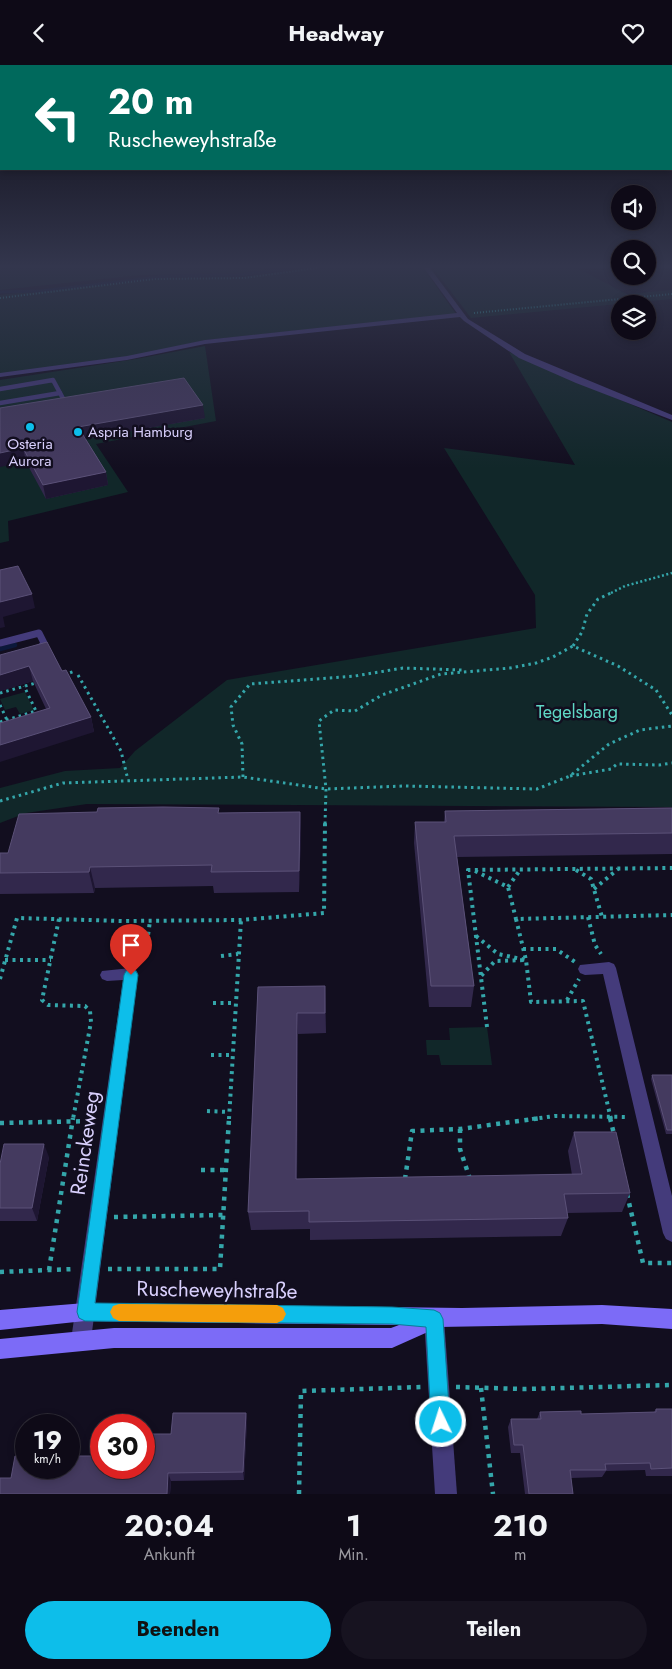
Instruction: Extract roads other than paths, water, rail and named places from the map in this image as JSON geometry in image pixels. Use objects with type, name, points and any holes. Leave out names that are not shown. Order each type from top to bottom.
[{"type":"street","points":[[0,375],[127,358],[205,342],[274,335]]},
{"type":"street","points":[[489,335],[526,359],[672,417]]},
{"type":"street","points":[[585,969],[608,968],[672,1233]]},
{"type":"street","name":"Reinckeweg","points":[[81,1340],[131,975],[107,975]]},
{"type":"street","name":"Ruscheweyhstraße","points":[[0,1320],[85,1312],[392,1315],[434,1319],[632,1315],[672,1319]]},
{"type":"street","points":[[434,1319],[446,1494]]},
{"type":"street","name":"Ruscheweyhstraße","points":[[0,1349],[114,1338],[392,1338],[434,1319]]},
{"type":"lane","points":[[0,389],[53,380],[66,404],[56,406]]},
{"type":"lane","points":[[0,403],[60,393]]},
{"type":"lane","points":[[0,643],[39,633],[44,643],[41,649],[34,651]]},
{"type":"waterway","points":[[0,649],[15,645]]},
{"type":"place","name":"Osteria Aurora","points":[[30,427]]},
{"type":"place","name":"Aspria Hamburg","points":[[78,432]]},
{"type":"park label","name":"Tegelsbarg","points":[[577,712]]}]
